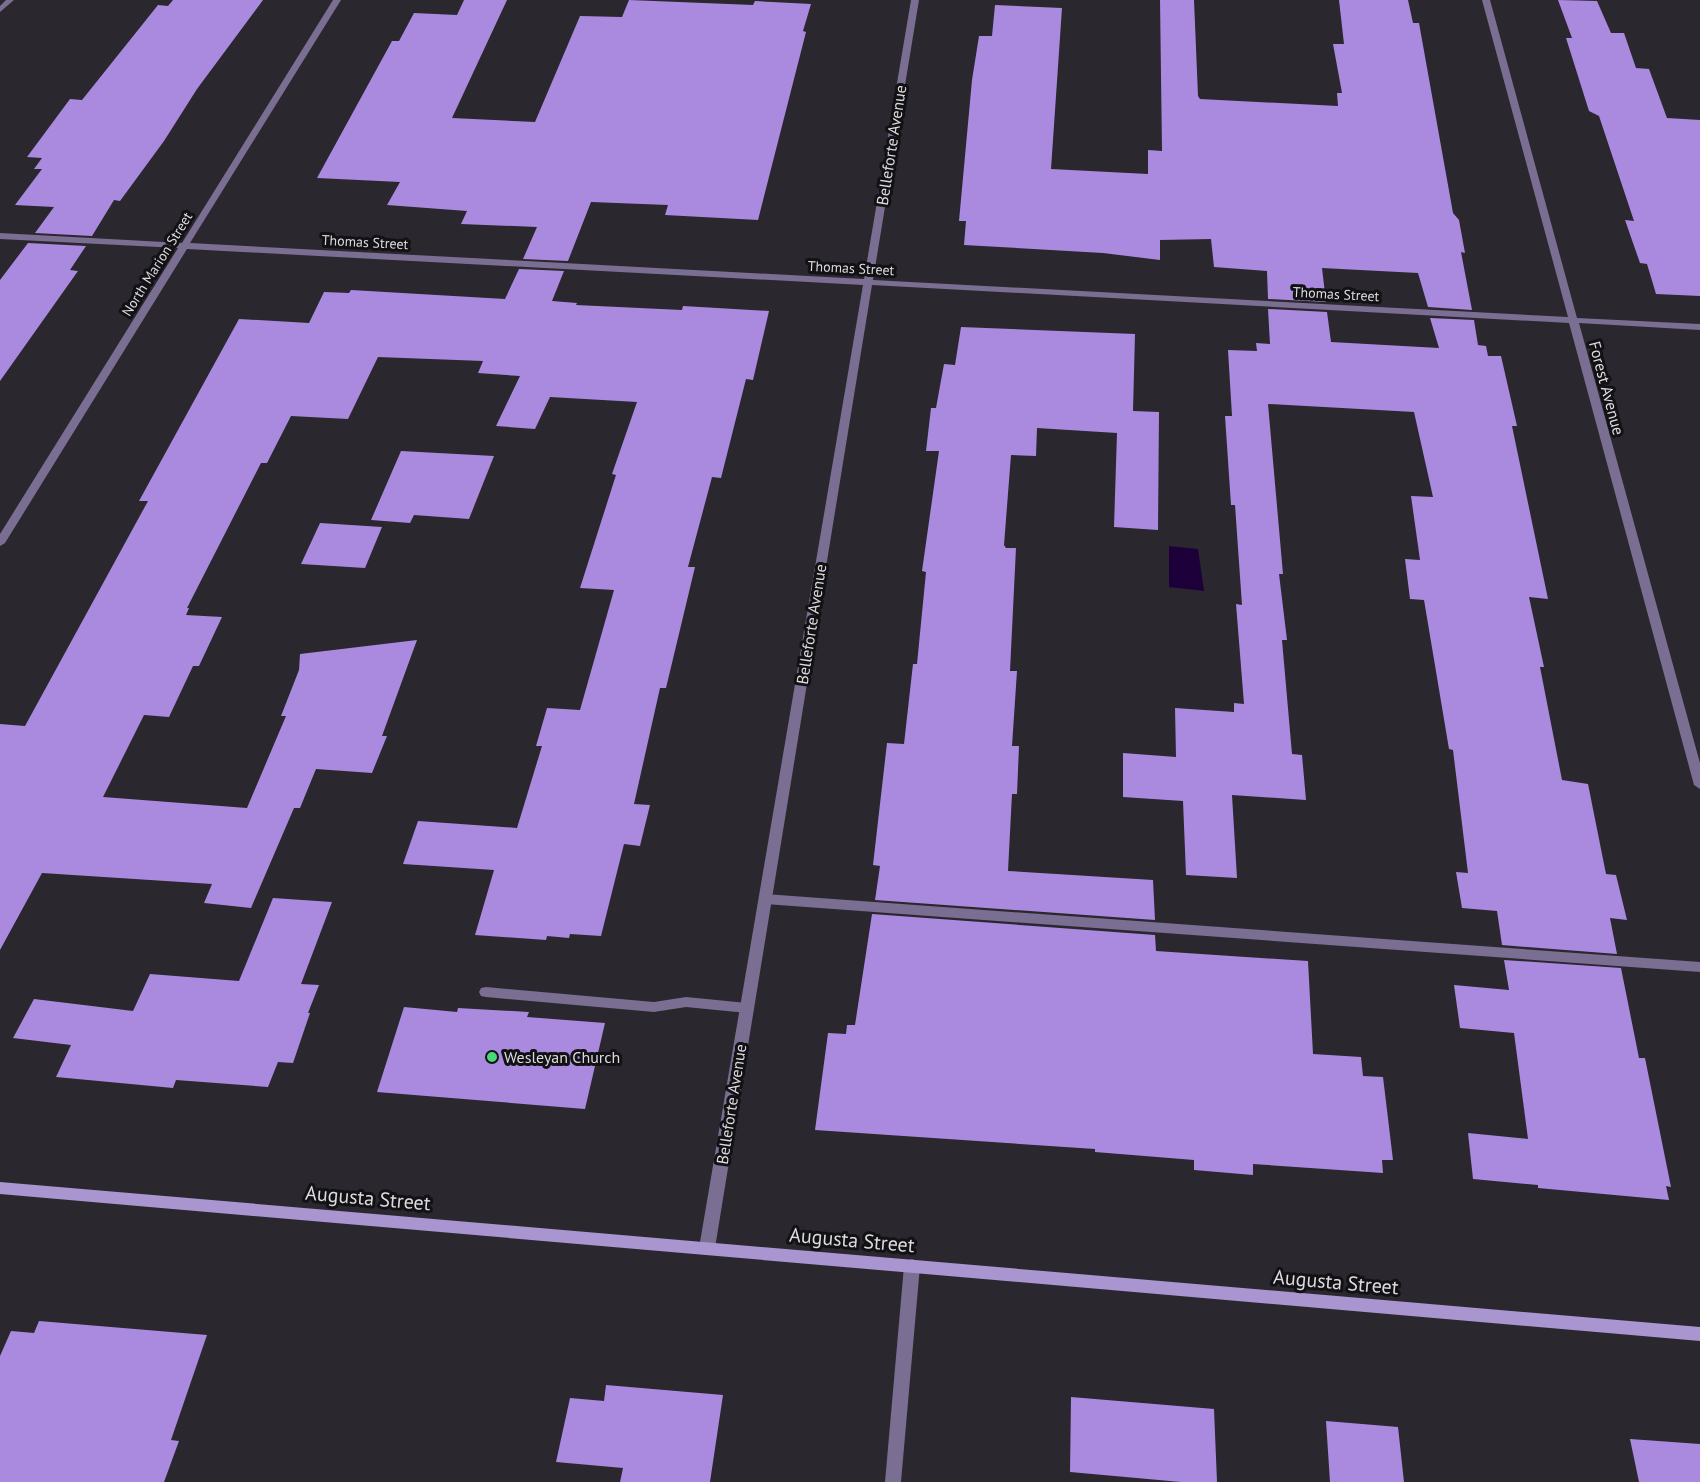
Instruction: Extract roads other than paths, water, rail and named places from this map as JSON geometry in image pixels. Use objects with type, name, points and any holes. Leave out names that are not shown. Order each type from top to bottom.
[{"type":"street","points":[[0,10],[9,0]]},
{"type":"street","name":"North Marion Street","points":[[0,543],[338,0]]},
{"type":"street","name":"Belleforte Avenue","points":[[707,1248],[915,0]]},
{"type":"street","name":"Forest Avenue","points":[[1486,0],[1700,785]]},
{"type":"street","name":"Thomas Street","points":[[0,236],[1700,327]]},
{"type":"street","points":[[765,899],[1700,967]]},
{"type":"street","points":[[486,992],[654,1007],[686,1002],[747,1008]]},
{"type":"street","name":"Augusta Street","points":[[0,1188],[1700,1334]]},
{"type":"street","points":[[893,1482],[912,1266]]},
{"type":"place","name":"Wesleyan Church","points":[[492,1057]]}]
